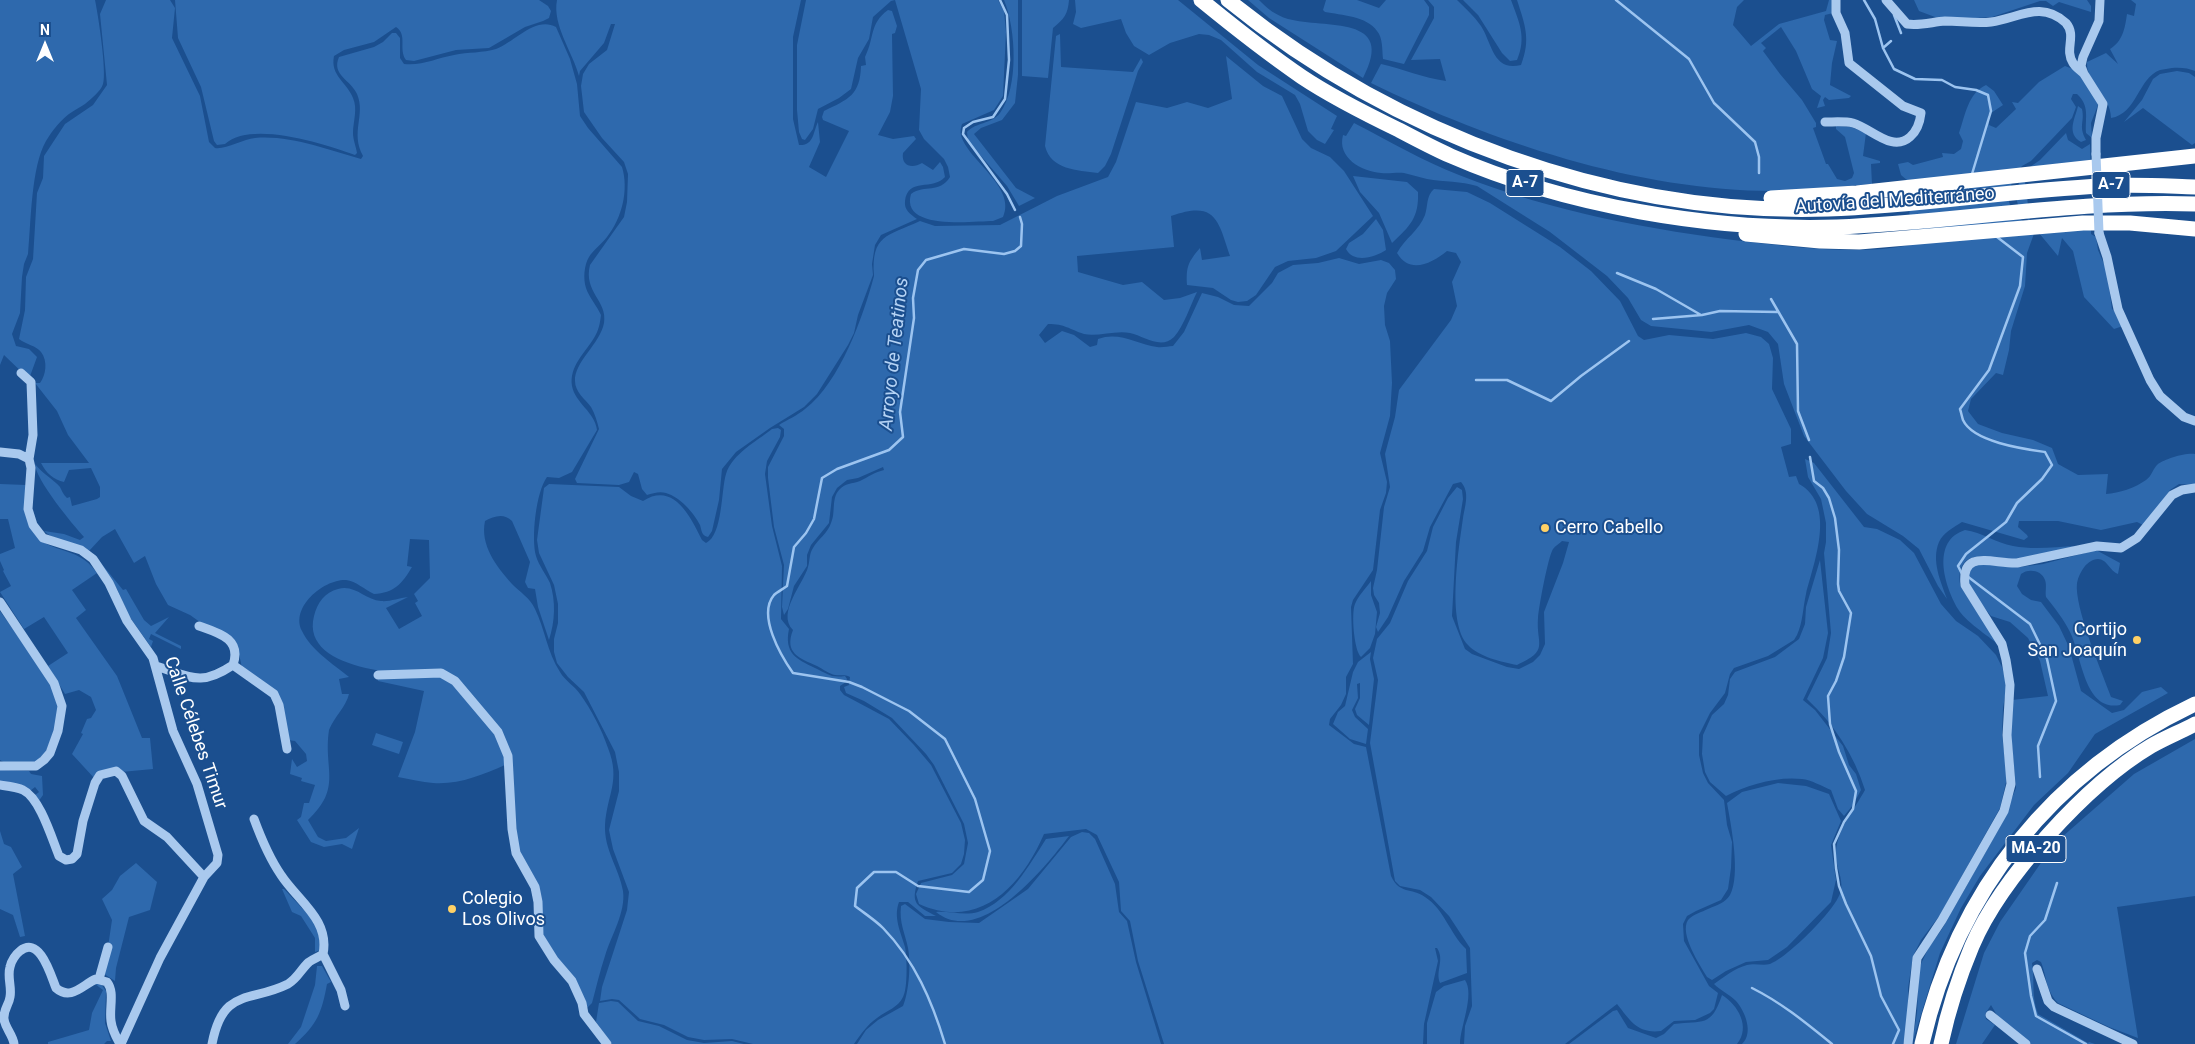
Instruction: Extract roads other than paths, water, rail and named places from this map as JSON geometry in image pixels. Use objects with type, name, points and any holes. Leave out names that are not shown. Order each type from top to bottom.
[{"type":"highway","name":"Autovía del Mediterráneo","points":[[1201,0],[1245,36],[1304,78],[1369,116],[1452,156],[1522,182],[1560,193],[1650,212],[1736,224],[1796,227],[1895,223],[2105,204],[2195,204]]},
{"type":"highway","name":"Autovía del Mediterráneo","points":[[1228,0],[1256,23],[1316,63],[1378,99],[1456,137],[1507,157],[1584,180],[1682,200],[1782,208],[1827,209],[2104,186],[2195,187]]},
{"type":"highway","points":[[1682,200],[1715,195],[1750,198],[1796,198],[2195,156]]},
{"type":"highway","points":[[1650,212],[1675,225],[1774,237],[1859,242],[2114,222],[2195,229]]},
{"type":"highway","name":"MA-20","points":[[1922,1044],[1937,988],[1952,950],[1969,914],[2008,852],[2065,792],[2108,754],[2136,735],[2195,704]]},
{"type":"highway","name":"MA-20","points":[[1943,1037],[1951,1003],[1972,945],[1997,901],[2036,849],[2085,796],[2150,746],[2195,724]]},
{"type":"street","points":[[1825,122],[1853,123],[1895,143],[1904,142],[1912,135],[1920,122],[1920,113],[1903,106],[1849,63],[1844,33],[1836,13],[1836,0]]},
{"type":"street","points":[[1886,0],[1907,24],[1916,25],[1944,21],[1991,22],[2032,9],[2048,11],[2066,24],[2072,34],[2070,54],[2073,63],[2084,74]]},
{"type":"street","points":[[2100,0],[2099,21],[2081,66],[2102,104],[2096,138],[2099,233],[2107,257],[2118,309],[2150,380],[2160,396],[2184,417],[2195,421]]},
{"type":"street","name":"Calle Célebes Timur","points":[[21,373],[32,382],[33,435],[29,459],[31,468],[28,509],[33,525],[43,538],[81,550],[93,559],[109,583],[127,621],[152,658],[156,666],[163,699],[173,731],[197,784],[218,855],[217,863],[204,877],[160,958],[120,1044]]},
{"type":"street","points":[[0,452],[19,454],[29,459]]},
{"type":"street","points":[[1908,1044],[1917,958],[1942,920],[2004,811],[2011,784],[2007,735],[2010,685],[2006,660],[2002,644],[1964,586],[1964,574],[1968,565],[1982,560],[2005,563],[2017,562],[2097,546],[2121,548],[2137,538],[2172,495],[2182,490],[2195,488]]},
{"type":"street","points":[[0,602],[54,683],[62,706],[58,731],[50,753],[44,760],[36,766],[18,768],[0,766]]},
{"type":"street","points":[[156,666],[196,678],[210,679],[233,665],[236,655],[232,643],[225,636],[199,626]]},
{"type":"street","points":[[233,665],[274,694],[279,705],[287,749]]},
{"type":"street","points":[[378,674],[441,674],[455,681],[498,732],[508,756],[513,837],[516,853],[535,887],[538,902],[539,936],[554,960],[572,981],[582,1003],[584,1014],[607,1044]]},
{"type":"street","points":[[0,785],[23,790],[31,795],[37,804],[59,856],[66,860],[72,859],[76,854],[83,821],[100,775],[116,771],[122,776],[144,821],[168,837],[204,877]]},
{"type":"street","points":[[254,819],[258,832],[281,875],[310,908],[322,930],[325,946],[323,954],[341,990],[345,1006]]},
{"type":"street","points":[[14,1044],[4,1020],[5,1010],[10,998],[10,966],[16,954],[22,949],[30,947],[36,949],[43,956],[56,988],[60,992],[74,993],[92,981],[99,979],[107,982],[112,987],[111,1022],[113,1031],[120,1044]]},
{"type":"street","points":[[99,979],[108,947]]},
{"type":"street","points":[[212,1044],[221,1018],[234,1002],[287,984],[296,978],[309,962],[323,954]]},
{"type":"street","points":[[2037,969],[2048,1001],[2054,1007],[2133,1044]]},
{"type":"street","points":[[1990,1015],[2026,1044]]},
{"type":"waterway","name":"Arroyo de Teatinos","points":[[1000,0],[1007,15],[1009,60],[1005,99],[993,117],[973,122],[964,128],[963,134],[1007,194],[1015,210]]},
{"type":"waterway","points":[[1616,0],[1689,59],[1714,103],[1755,142],[1759,157],[1759,173]]},
{"type":"waterway","points":[[1864,0],[1875,19],[1883,48],[1894,69],[1915,79],[1942,80],[1955,87],[1976,90],[1988,95],[1991,111],[1972,174]]},
{"type":"waterway","points":[[1894,15],[1901,33]]},
{"type":"waterway","points":[[1883,48],[1891,41]]},
{"type":"waterway","name":"Arroyo de Teatinos","points":[[945,1044],[928,997],[904,954],[883,928],[855,906],[857,888],[874,872],[896,872],[918,886],[969,892],[983,880],[990,851],[975,799],[945,739],[909,711],[849,682],[793,673],[777,646],[769,624],[768,613],[769,603],[774,595],[787,586],[794,547],[806,533],[814,519],[822,478],[837,469],[889,450],[903,437],[900,412],[914,318],[913,298],[918,270],[926,260],[964,249],[1004,254],[1015,251],[1021,246],[1022,224],[1020,217]]},
{"type":"waterway","points":[[1962,574],[1958,566],[1966,554],[2006,522],[2017,503],[2042,479],[2052,465],[2045,452],[2000,443],[1977,434],[1963,420],[1960,409],[1989,370],[2020,286],[2023,257],[1997,237]]},
{"type":"waterway","points":[[1617,273],[1656,289],[1701,315]]},
{"type":"waterway","points":[[1771,299],[1797,344],[1798,411],[1809,440]]},
{"type":"waterway","points":[[1653,319],[1702,315],[1720,311],[1778,312]]},
{"type":"waterway","points":[[1476,380],[1507,380],[1551,401],[1581,376],[1629,341]]},
{"type":"waterway","points":[[1810,457],[1814,481],[1823,488],[1829,498],[1835,518],[1839,550],[1839,591],[1851,613],[1844,657],[1836,681],[1828,696],[1830,724],[1839,752],[1856,791],[1853,809],[1844,822],[1834,844],[1836,868],[1839,886],[1846,904],[1871,956],[1881,996],[1899,1030],[1893,1044]]},
{"type":"waterway","points":[[1967,576],[2030,624],[2047,659],[2056,701],[2038,746],[2040,777]]},
{"type":"waterway","points":[[2057,883],[2045,920],[2030,936],[2025,953],[2031,996],[2036,1016],[2086,1044]]},
{"type":"waterway","points":[[1752,988],[1784,1007],[1832,1044]]},
{"type":"place","name":"Cerro Cabello","points":[[1545,528]]},
{"type":"place","name":"Cortijo San Joaquín","points":[[2137,640]]},
{"type":"place","name":"Colegio Los Olivos","points":[[452,909]]}]
